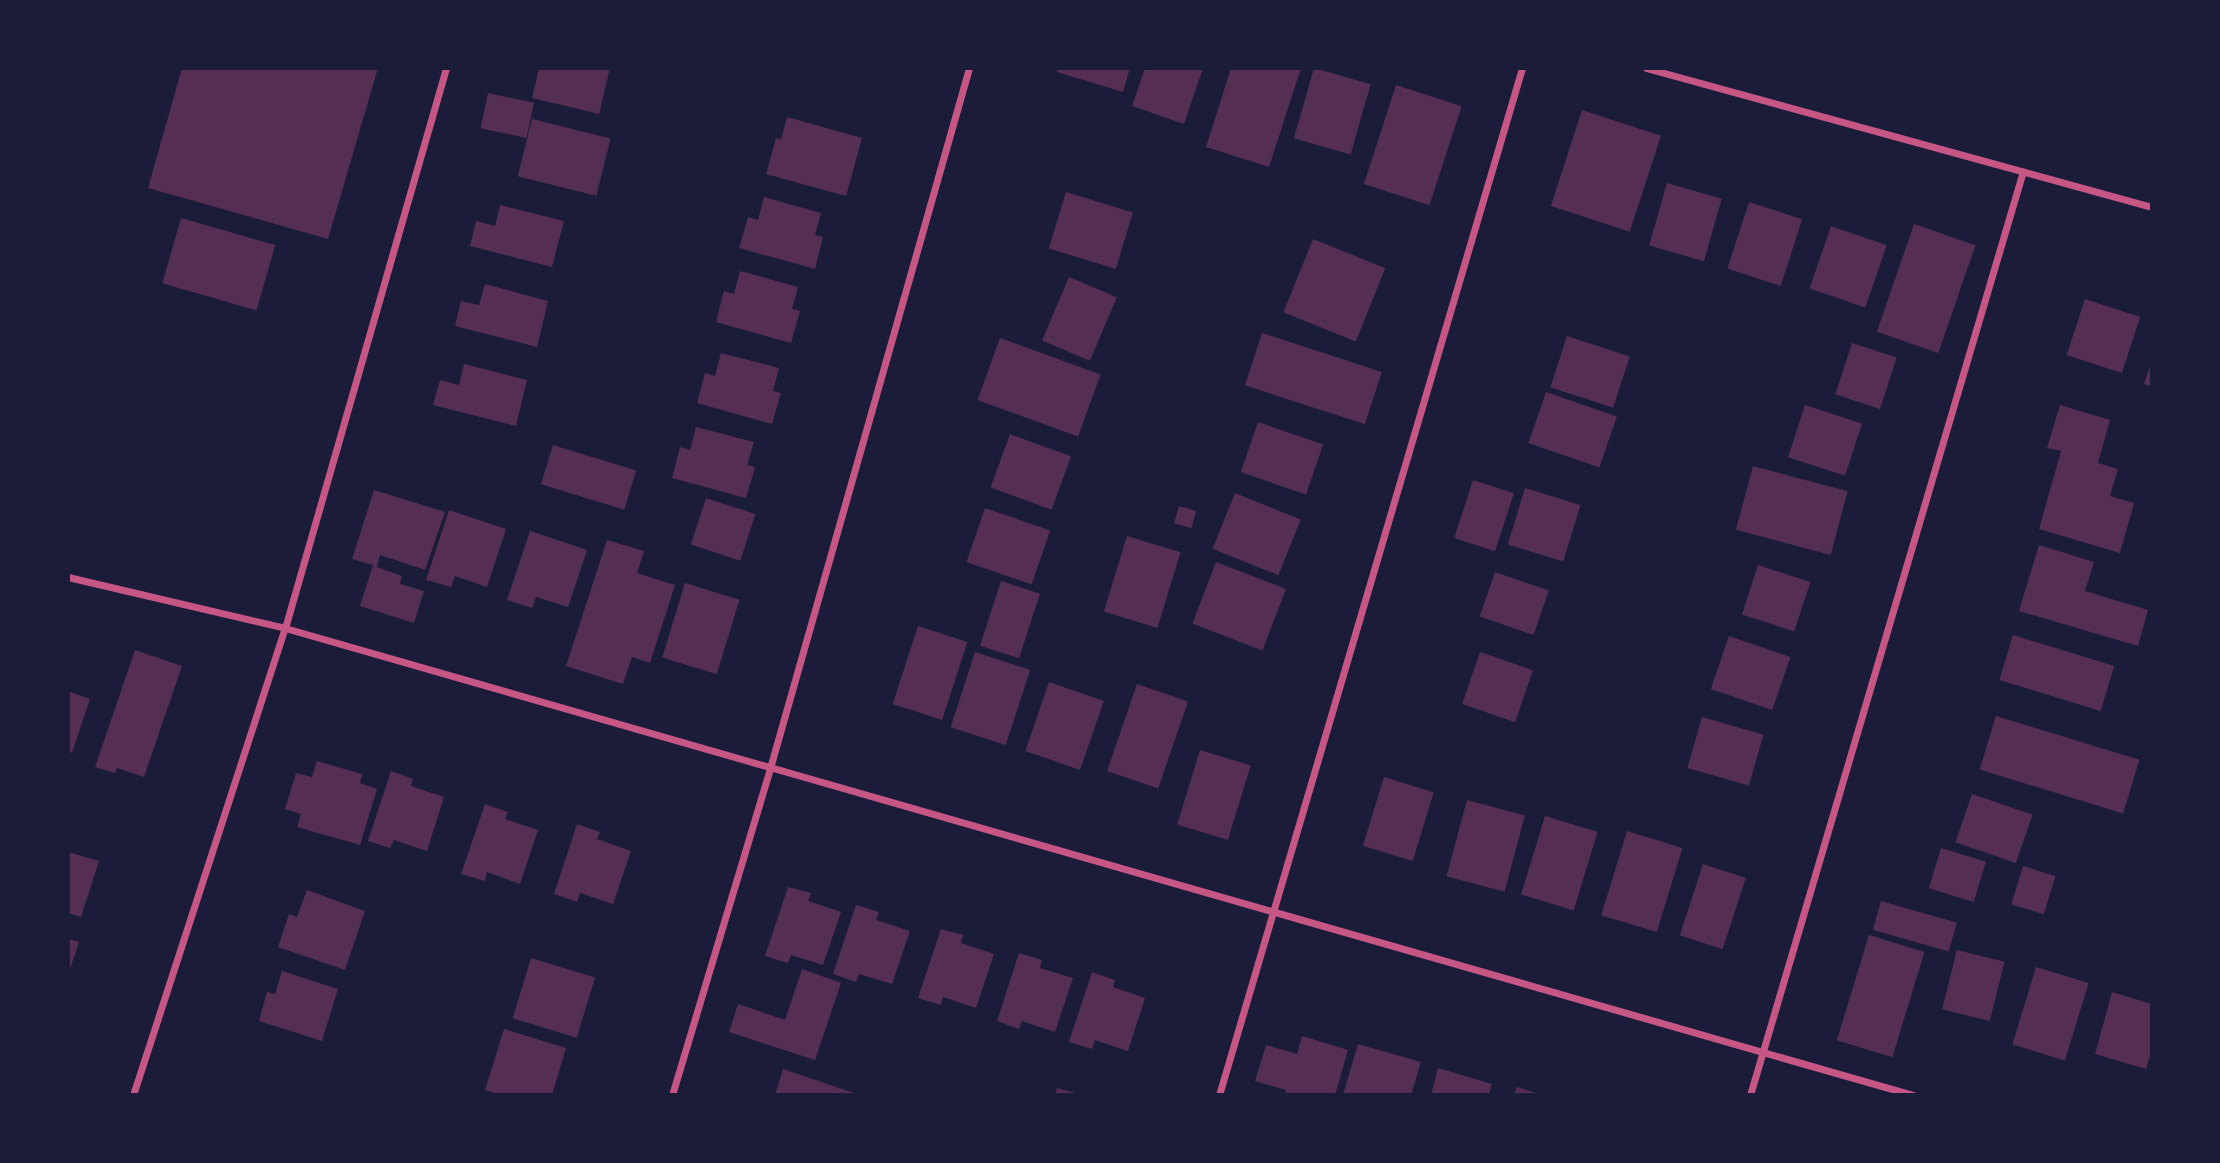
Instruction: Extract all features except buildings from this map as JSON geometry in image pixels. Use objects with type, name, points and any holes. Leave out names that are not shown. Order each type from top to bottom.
[{"type":"street","points":[[133,1095],[285,628],[446,68]]},
{"type":"street","points":[[672,1095],[770,768],[969,68]]},
{"type":"street","points":[[1219,1095],[1521,68]]},
{"type":"street","points":[[1646,68],[2152,207]]},
{"type":"street","points":[[1750,1095],[2023,170]]},
{"type":"street","points":[[68,577],[285,628],[1913,1095]]}]
